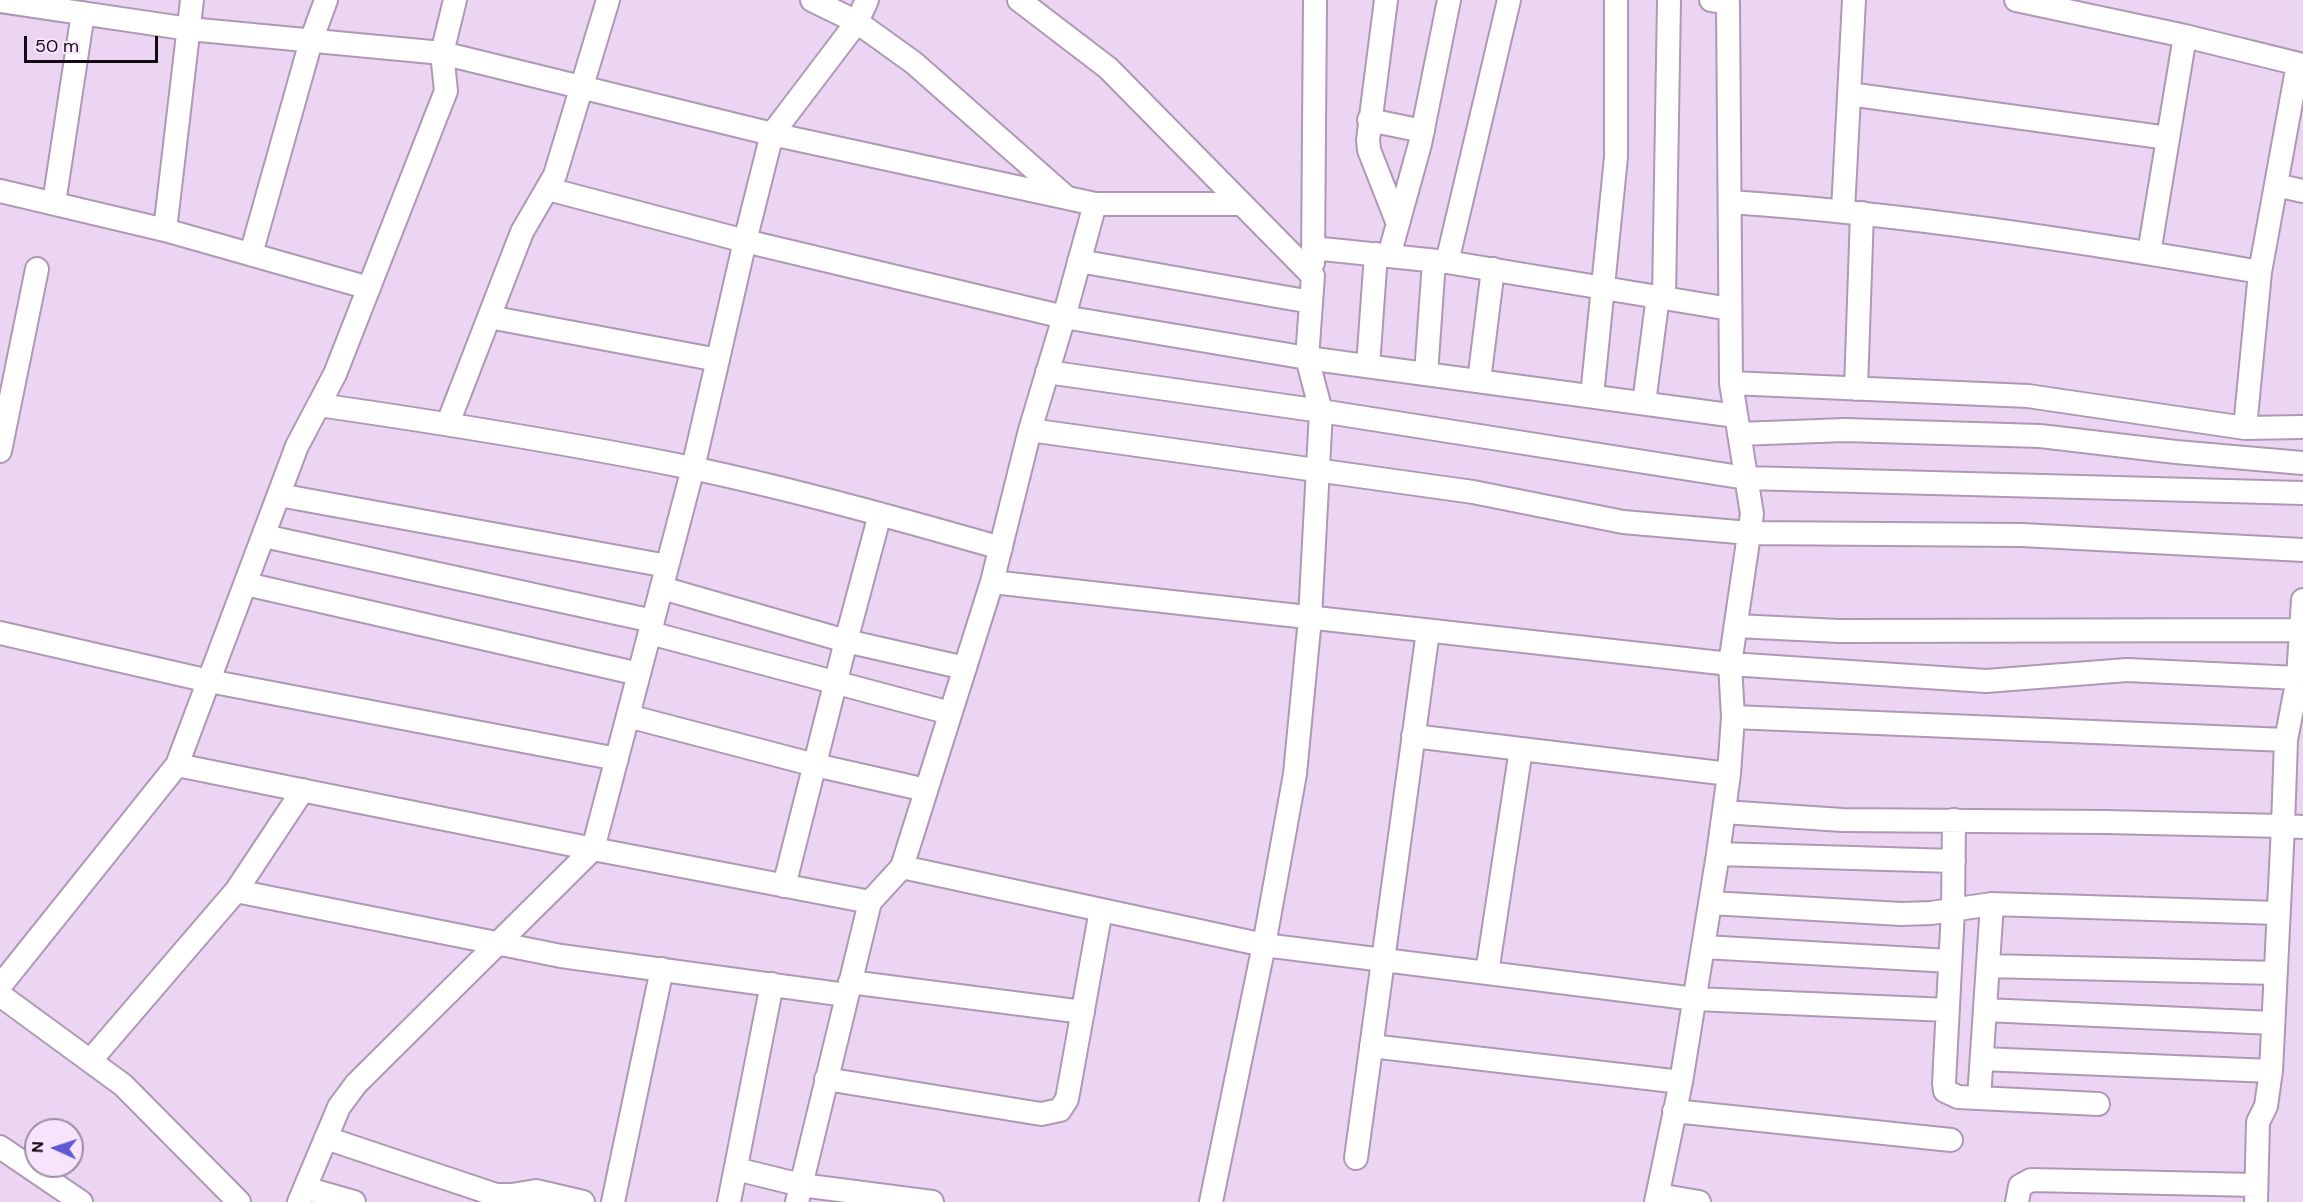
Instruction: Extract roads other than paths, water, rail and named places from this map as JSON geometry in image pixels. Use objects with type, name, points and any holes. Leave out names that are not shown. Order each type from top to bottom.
[{"type":"street","points":[[165,230],[192,0]]},
{"type":"street","points":[[250,254],[311,41],[326,0]]},
{"type":"street","points":[[0,986],[177,765],[297,446],[335,374],[446,91],[442,53],[454,0]]},
{"type":"street","points":[[448,423],[522,232],[555,175],[608,0]]},
{"type":"street","points":[[812,0],[857,22],[935,80],[1067,198]]},
{"type":"street","points":[[354,1202],[302,1195],[339,1107],[356,1084],[593,849],[693,468],[772,134],[857,22],[867,0]]},
{"type":"street","points":[[1019,0],[1108,68],[1313,276]]},
{"type":"street","points":[[1211,1202],[1264,945],[1295,774],[1310,618],[1321,411],[1307,358],[1313,276],[1315,0]]},
{"type":"street","points":[[1386,0],[1370,120],[1369,150],[1398,224]]},
{"type":"street","points":[[1368,366],[1383,255],[1398,224],[1423,131],[1449,0]]},
{"type":"street","points":[[1426,374],[1441,262],[1509,0]]},
{"type":"street","points":[[1592,396],[1617,157],[1616,0]]},
{"type":"street","points":[[1644,403],[1661,297],[1669,0]]},
{"type":"street","points":[[1854,0],[1849,94],[1856,389]]},
{"type":"street","points":[[2016,0],[2093,8],[2185,36],[2301,64],[2260,272],[2245,428]]},
{"type":"street","points":[[0,1],[189,28],[442,53],[581,89],[772,134],[1095,204],[1240,204]]},
{"type":"street","points":[[1700,1202],[1657,1198],[1681,1082],[1724,812],[1733,717],[1730,664],[1752,514],[1731,383],[1730,202],[1723,1]]},
{"type":"street","points":[[54,204],[83,13]]},
{"type":"street","points":[[2149,253],[2185,36]]},
{"type":"street","points":[[1849,94],[2168,138]]},
{"type":"street","points":[[1370,120],[1423,131]]},
{"type":"street","points":[[2276,185],[2303,191]]},
{"type":"street","points":[[548,189],[745,241],[1064,317],[1307,358],[1644,403],[1738,425],[2040,436],[2175,452],[2303,463]]},
{"type":"street","points":[[0,190],[165,230],[369,288]]},
{"type":"street","points":[[1730,202],[1853,212],[2149,253],[2260,272]]},
{"type":"street","points":[[799,1193],[870,902],[902,867],[992,582],[1030,430],[1095,204]]},
{"type":"street","points":[[1313,248],[1493,269],[1731,309]]},
{"type":"street","points":[[1079,261],[1311,302]]},
{"type":"street","points":[[0,452],[37,269]]},
{"type":"street","points":[[1479,381],[1493,269]]},
{"type":"street","points":[[489,316],[718,360]]},
{"type":"street","points":[[1047,372],[1321,411],[1746,478],[2303,493]]},
{"type":"street","points":[[1731,383],[2028,396],[2245,428],[2303,427]]},
{"type":"street","points":[[319,405],[448,423],[693,468],[880,514],[1000,548]]},
{"type":"street","points":[[1030,430],[1473,492],[1623,522],[1749,533],[2022,535],[2303,550]]},
{"type":"street","points":[[279,495],[667,566]]},
{"type":"street","points":[[784,886],[880,514]]},
{"type":"street","points":[[264,536],[651,627],[950,712]]},
{"type":"street","points":[[992,582],[1730,664],[1986,681],[2121,670],[2298,678]]},
{"type":"street","points":[[246,584],[639,674]]},
{"type":"street","points":[[662,588],[846,641],[964,668]]},
{"type":"street","points":[[2017,1202],[2020,1186],[2031,1180],[2256,1194],[2258,1122],[2266,1107],[2271,1071],[2278,913],[2293,827],[2294,770],[2286,740],[2298,678],[2303,600]]},
{"type":"street","points":[[1736,626],[1839,631],[2301,630]]},
{"type":"street","points":[[1356,1158],[1428,631]]},
{"type":"street","points":[[0,633],[209,681],[617,759]]},
{"type":"street","points":[[628,716],[815,765],[926,790]]},
{"type":"street","points":[[1733,717],[2286,740]]},
{"type":"street","points":[[1413,736],[1729,774]]},
{"type":"street","points":[[1487,973],[1521,749]]},
{"type":"street","points":[[177,765],[870,902]]},
{"type":"street","points":[[90,1061],[236,891],[303,790]]},
{"type":"street","points":[[1724,812],[1842,820],[2293,827]]},
{"type":"street","points":[[1954,820],[1953,910],[1945,1091],[1958,1097],[2098,1104]]},
{"type":"street","points":[[1718,854],[1954,861]]},
{"type":"street","points":[[902,867],[1264,945],[1695,999],[1948,1010]]},
{"type":"street","points":[[236,891],[561,956],[772,984],[848,989],[1083,1012]]},
{"type":"street","points":[[1711,903],[1901,914],[1992,904],[2278,913]]},
{"type":"street","points":[[1979,1098],[1992,904]]},
{"type":"street","points":[[826,1079],[1041,1114],[1060,1110],[1067,1099],[1101,910]]},
{"type":"street","points":[[1704,946],[1950,961]]},
{"type":"street","points":[[1988,966],[2276,973]]},
{"type":"street","points":[[613,1202],[662,969]]},
{"type":"street","points":[[729,1202],[772,984]]},
{"type":"street","points":[[0,995],[123,1085],[239,1202]]},
{"type":"street","points":[[1985,1010],[2273,1023]]},
{"type":"street","points":[[1371,1046],[1681,1082]]},
{"type":"street","points":[[1982,1059],[2271,1071]]},
{"type":"street","points":[[1674,1111],[1951,1140]]},
{"type":"street","points":[[326,1138],[503,1199],[536,1191],[583,1202]]},
{"type":"street","points":[[0,1147],[81,1202]]},
{"type":"street","points":[[736,1169],[799,1193],[932,1202]]}]
